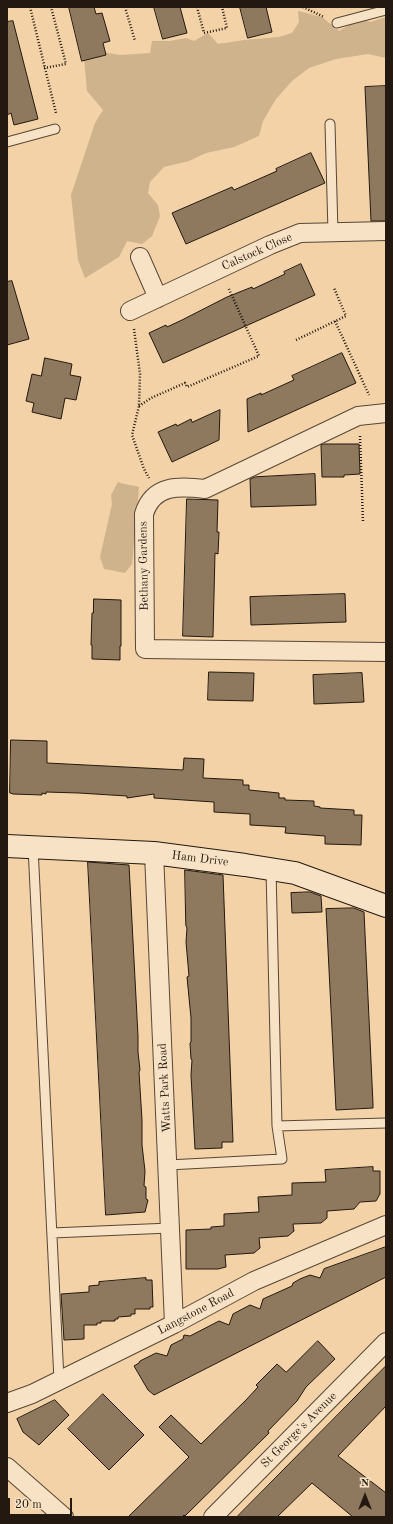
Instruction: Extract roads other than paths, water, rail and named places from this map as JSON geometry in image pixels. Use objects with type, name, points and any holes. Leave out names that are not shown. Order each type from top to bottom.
[{"type":"street","name":"Calstock Close","points":[[130,311],[270,244],[300,234],[386,231]]},
{"type":"street","points":[[140,257],[158,298]]},
{"type":"street","name":"Bethany Gardens","points":[[375,414],[205,489],[182,486],[163,490],[146,505],[144,514],[145,649],[386,652]]},
{"type":"street","name":"Ham Drive","points":[[7,846],[154,853],[271,869],[295,873],[386,906]]},
{"type":"street","name":"Watts Park Road","points":[[154,853],[174,1324]]},
{"type":"street","name":"Langstone Road","points":[[7,1403],[32,1394],[174,1324],[254,1281],[386,1225]]},
{"type":"street","name":"St George's Avenue","points":[[212,1517],[386,1342]]},
{"type":"street","points":[[7,1467],[64,1517]]},
{"type":"lane","points":[[337,23],[386,10]]},
{"type":"lane","points":[[330,124],[333,232]]},
{"type":"lane","points":[[7,142],[55,129]]},
{"type":"lane","points":[[33,847],[59,1380]]},
{"type":"lane","points":[[168,1165],[282,1159],[277,1126],[271,869]]},
{"type":"lane","points":[[277,1126],[386,1122]]},
{"type":"lane","points":[[52,1233],[170,1228]]}]
